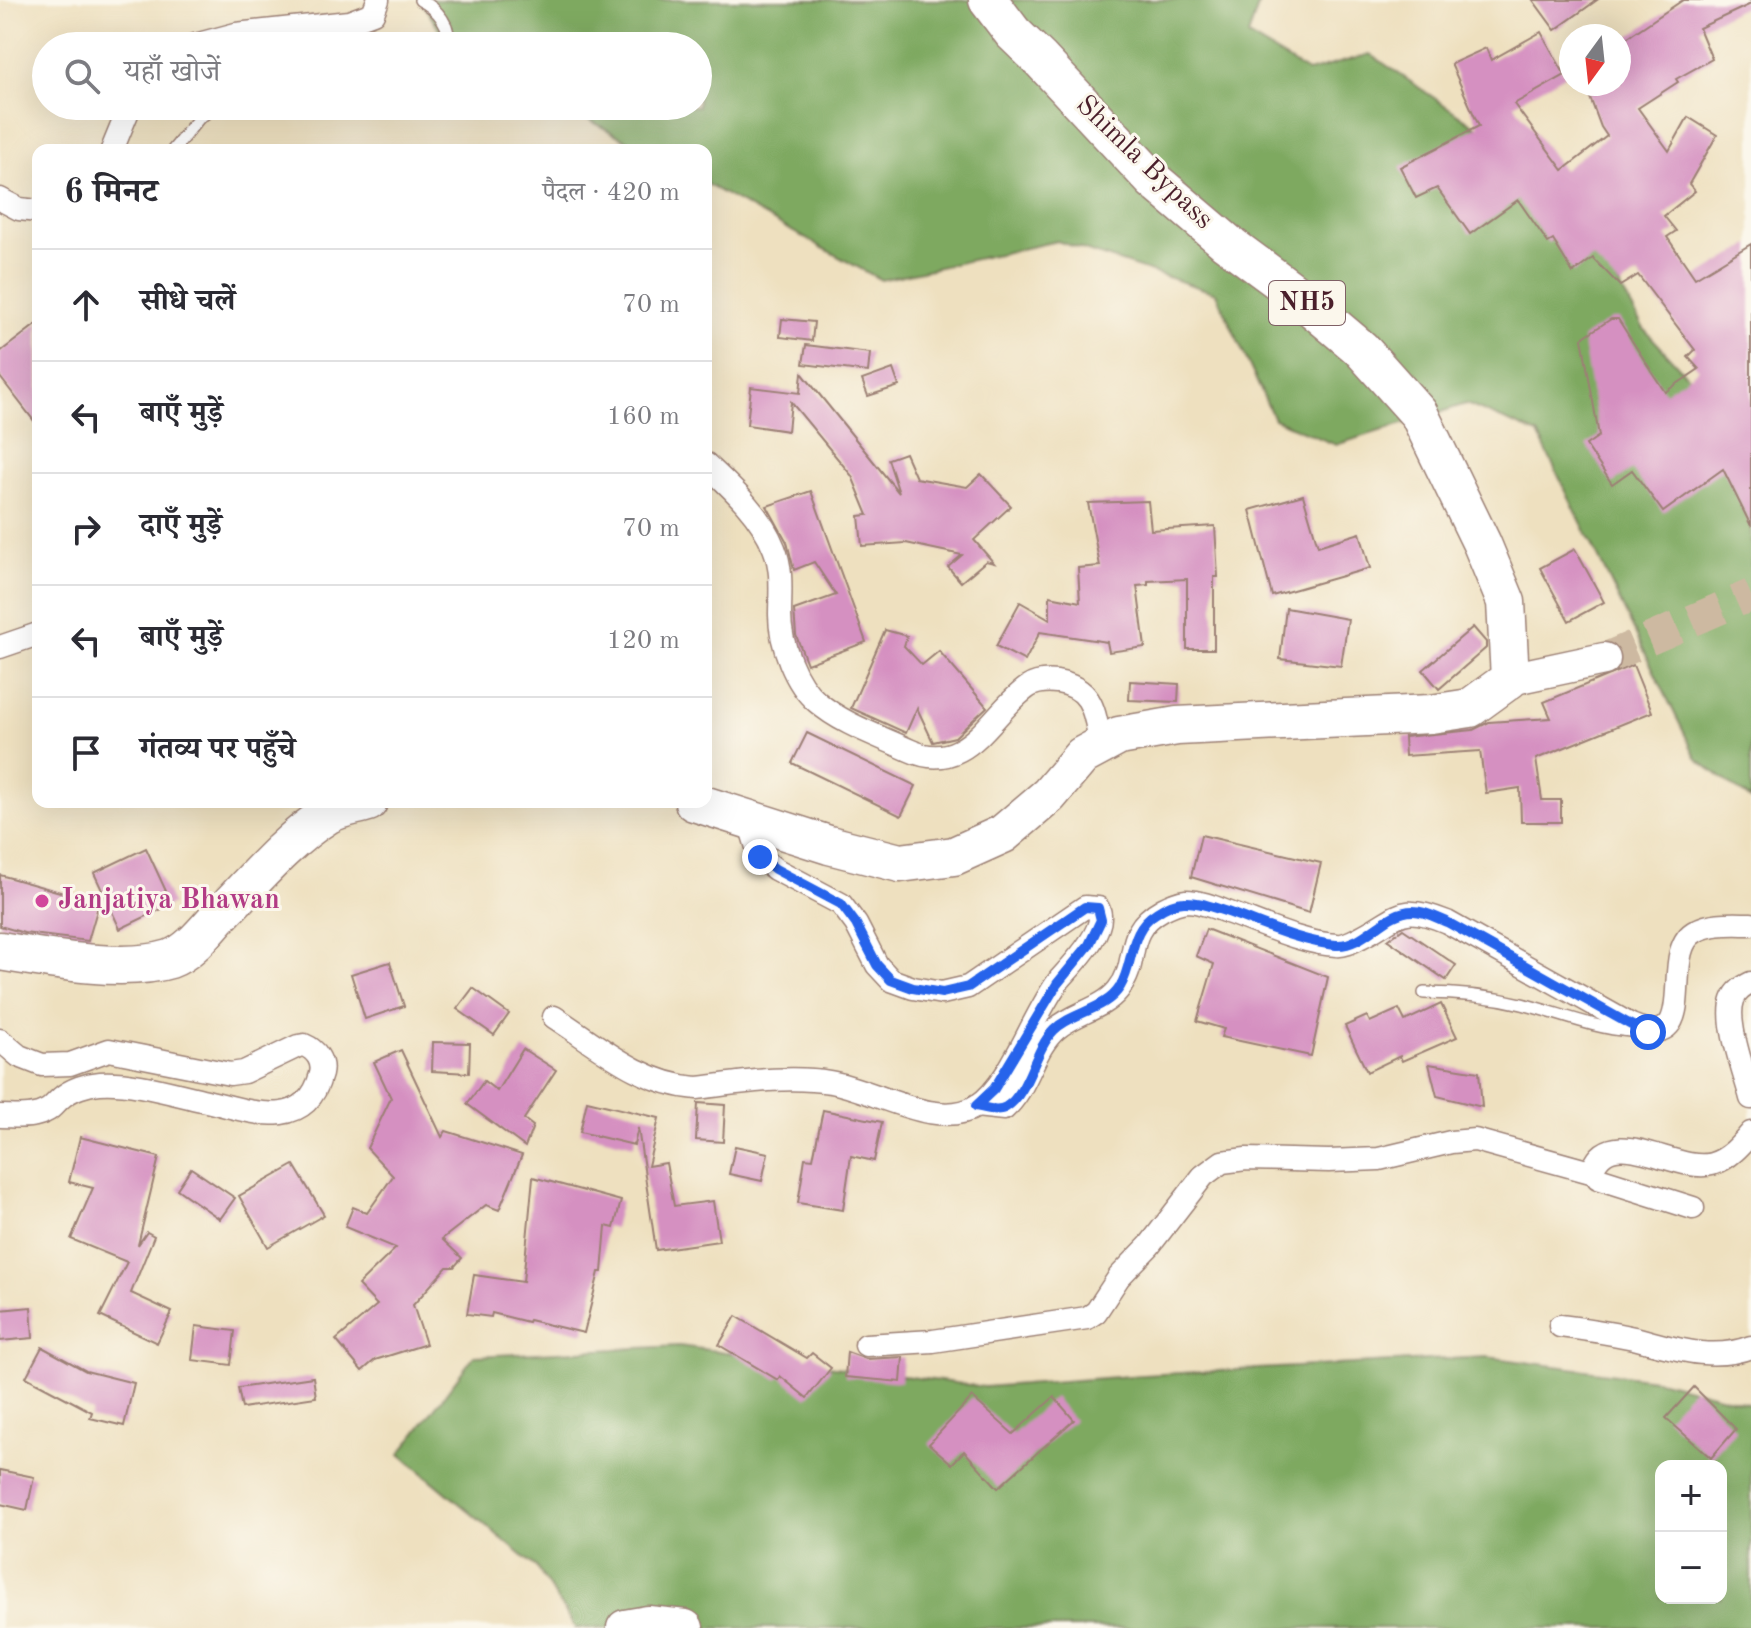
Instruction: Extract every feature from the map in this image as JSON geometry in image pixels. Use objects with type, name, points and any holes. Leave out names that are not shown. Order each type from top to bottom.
[{"type":"highway","name":"Shimla Bypass","points":[[988,0],[1013,33],[1153,180],[1361,349],[1419,414],[1482,544],[1506,602],[1510,679]]},
{"type":"highway","points":[[712,807],[829,845],[900,863],[954,856],[1003,834],[1049,795],[1082,756],[1119,736],[1177,726],[1431,714],[1470,708],[1510,679]]},
{"type":"highway","points":[[0,951],[94,963],[148,962],[174,957],[193,943],[282,852],[328,814],[348,808]]},
{"type":"main road","points":[[1510,679],[1604,659]]},
{"type":"main road","points":[[625,1628],[648,1624],[685,1628]]},
{"type":"street","points":[[255,32],[349,22],[373,13],[378,0]]},
{"type":"street","points":[[114,144],[124,120]]},
{"type":"street","points":[[0,199],[19,209],[32,210]]},
{"type":"street","points":[[712,470],[742,498],[774,547],[781,575],[782,634],[793,666],[804,688],[816,702],[836,715],[914,752],[941,755],[958,752],[977,738],[1029,686],[1047,680],[1071,684],[1085,693],[1093,707],[1101,745]]},
{"type":"street","points":[[0,647],[32,636]]},
{"type":"street","points":[[748,818],[760,857],[775,869],[841,904],[856,924],[877,965],[891,980],[913,988],[942,993],[968,987],[1075,913],[1085,907],[1098,908],[1101,920],[1089,945],[1057,984],[994,1089],[976,1106]]},
{"type":"street","points":[[554,1017],[645,1077],[680,1087],[795,1079],[857,1088],[925,1111],[960,1111],[976,1106],[1004,1109],[1016,1098],[1040,1049],[1054,1030],[1118,990],[1127,973],[1141,925],[1153,914],[1174,903],[1188,901],[1207,905],[1315,942],[1340,946],[1358,939],[1395,915],[1411,911],[1428,914],[1648,1032],[1663,1030],[1671,1023],[1675,1011],[1679,958],[1684,943],[1694,931],[1716,925],[1751,924]]},
{"type":"street","points":[[1751,983],[1742,987],[1734,997],[1731,1012],[1751,1098]]},
{"type":"street","points":[[0,1040],[19,1056],[42,1065],[70,1064],[109,1050],[230,1074],[244,1072],[304,1045],[318,1056],[322,1068],[311,1095],[301,1106],[288,1112],[257,1113],[109,1083],[78,1088],[63,1095],[50,1109],[39,1114],[0,1116]]},
{"type":"street","points":[[1594,1173],[1596,1161],[1603,1152],[1614,1148],[1698,1165],[1713,1164],[1739,1148],[1751,1133]]},
{"type":"street","points":[[866,1345],[933,1341],[1087,1318],[1096,1312],[1119,1277],[1149,1246],[1203,1176],[1222,1162],[1246,1159],[1379,1159],[1451,1142],[1475,1140],[1594,1173],[1598,1178],[1693,1208]]},
{"type":"street","points":[[1560,1326],[1636,1339],[1680,1351],[1716,1354],[1751,1347]]},
{"type":"lane","points":[[420,0],[430,4],[448,26],[448,32]]},
{"type":"lane","points":[[178,144],[197,120]]},
{"type":"lane","points":[[1424,993],[1471,994],[1523,1004],[1614,1030],[1648,1032]]},
{"type":"green space","points":[[420,0],[1260,0],[1248,36],[1308,72],[1370,54],[1563,186],[1644,329],[1751,445],[1751,800],[1697,759],[1538,434],[1466,404],[1336,445],[1274,419],[1216,293],[1057,241],[881,280],[712,187],[712,144],[633,144],[589,120],[712,120],[712,32],[441,32]]},
{"type":"green space","points":[[679,1346],[985,1387],[1143,1375],[1487,1357],[1654,1379],[1751,1404],[1751,1628],[576,1628],[536,1567],[400,1454],[474,1356]]},
{"type":"building","points":[[1533,0],[1597,0],[1559,24],[1555,30]]},
{"type":"building","points":[[1683,0],[1751,0],[1751,4],[1699,28],[1712,59],[1676,79],[1678,82],[1638,108],[1669,151],[1688,117],[1717,135],[1689,184],[1695,191],[1664,216],[1676,231],[1667,237],[1695,278],[1751,244],[1751,526],[1723,469],[1663,512],[1632,470],[1612,484],[1586,445],[1599,436],[1582,338],[1611,319],[1618,319],[1665,392],[1699,369],[1688,357],[1695,350],[1638,275],[1620,286],[1593,258],[1573,273],[1553,240],[1548,243],[1518,200],[1470,234],[1437,188],[1416,198],[1400,167],[1479,126],[1451,64],[1486,48],[1491,60],[1541,32],[1559,64],[1559,78],[1514,104],[1563,170],[1607,136],[1589,96],[1631,96],[1631,35]]},
{"type":"building","points":[[782,319],[814,322],[812,341],[780,337]]},
{"type":"building","points":[[32,328],[32,418],[0,377],[0,352]]},
{"type":"building","points":[[806,345],[870,353],[868,372],[803,364]]},
{"type":"building","points":[[893,369],[899,386],[868,396],[862,380]]},
{"type":"building","points":[[802,373],[899,493],[888,459],[905,453],[916,478],[967,487],[981,474],[1011,506],[974,540],[994,563],[986,561],[961,582],[948,567],[962,555],[906,543],[862,546],[859,516],[868,515],[852,476],[791,402],[788,431],[747,425],[751,387],[800,393]]},
{"type":"building","points":[[811,491],[866,642],[807,664],[796,635],[794,610],[836,595],[814,562],[794,570],[787,542],[767,506]]},
{"type":"building","points":[[1303,495],[1318,546],[1360,533],[1370,568],[1272,596],[1250,510]]},
{"type":"building","points":[[1148,501],[1151,530],[1215,526],[1218,577],[1214,577],[1214,649],[1187,649],[1187,579],[1148,581],[1148,585],[1137,586],[1145,647],[1109,652],[1107,642],[1040,632],[1025,661],[996,646],[1020,602],[1050,619],[1050,596],[1080,602],[1078,568],[1100,566],[1088,503]]},
{"type":"building","points":[[1575,549],[1604,602],[1569,621],[1540,568]]},
{"type":"building","points":[[1286,608],[1348,619],[1341,666],[1280,659]]},
{"type":"building","points":[[1473,627],[1486,642],[1486,648],[1439,689],[1423,670]]},
{"type":"building","points":[[885,630],[907,636],[904,646],[922,665],[939,651],[987,707],[955,737],[933,742],[917,708],[906,733],[851,708]]},
{"type":"building","points":[[1633,665],[1652,712],[1536,759],[1542,800],[1561,800],[1561,822],[1521,822],[1520,788],[1486,793],[1480,751],[1405,756],[1404,737],[1473,730],[1489,722],[1551,718],[1544,702]]},
{"type":"building","points":[[1130,681],[1179,684],[1178,702],[1129,700]]},
{"type":"building","points":[[807,733],[916,786],[901,816],[792,763]]},
{"type":"building","points":[[1201,835],[1321,863],[1309,913],[1191,877]]},
{"type":"building","points":[[146,848],[172,904],[120,929],[94,873]]},
{"type":"building","points":[[0,875],[99,903],[88,941],[24,933],[0,926]]},
{"type":"building","points":[[1206,929],[1328,977],[1311,1056],[1221,1037],[1224,1029],[1197,1021],[1214,964],[1196,956]]},
{"type":"building","points":[[1403,929],[1456,965],[1446,980],[1388,940]]},
{"type":"building","points":[[390,962],[404,1006],[365,1019],[351,974]]},
{"type":"building","points":[[473,988],[509,1014],[494,1035],[457,1009]]},
{"type":"building","points":[[1441,1004],[1457,1037],[1402,1061],[1400,1056],[1367,1072],[1345,1026],[1367,1016],[1370,1022],[1399,1009],[1405,1021]]},
{"type":"building","points":[[433,1042],[470,1043],[469,1073],[432,1071]]},
{"type":"building","points":[[523,1049],[556,1070],[524,1119],[533,1126],[525,1147],[467,1104],[484,1081],[497,1091]]},
{"type":"building","points":[[401,1050],[442,1137],[446,1131],[522,1155],[499,1210],[486,1205],[442,1239],[462,1258],[454,1267],[447,1267],[413,1305],[426,1344],[375,1360],[362,1371],[336,1340],[377,1305],[358,1285],[396,1248],[345,1227],[353,1207],[367,1213],[393,1176],[367,1148],[391,1098],[374,1062]]},
{"type":"building","points":[[1429,1064],[1479,1072],[1482,1107],[1437,1096]]},
{"type":"building","points":[[587,1101],[659,1118],[648,1166],[666,1163],[674,1206],[713,1201],[719,1241],[656,1250],[638,1128],[634,1145],[580,1132]]},
{"type":"building","points":[[698,1103],[725,1105],[723,1142],[696,1140]]},
{"type":"building","points":[[823,1110],[882,1122],[874,1161],[851,1156],[843,1210],[798,1203],[805,1158],[813,1159]]},
{"type":"building","points":[[80,1137],[159,1157],[138,1245],[147,1232],[154,1236],[131,1293],[172,1312],[157,1343],[100,1316],[127,1262],[71,1239],[93,1188],[69,1182]]},
{"type":"building","points":[[735,1146],[768,1153],[762,1181],[729,1174]]},
{"type":"building","points":[[294,1165],[324,1215],[268,1247],[239,1196]]},
{"type":"building","points":[[191,1168],[235,1198],[220,1219],[177,1189]]},
{"type":"building","points":[[533,1177],[621,1201],[614,1228],[606,1226],[602,1272],[599,1272],[584,1333],[492,1313],[491,1317],[467,1314],[474,1275],[523,1282]]},
{"type":"building","points":[[31,1307],[33,1338],[0,1341],[0,1310]]},
{"type":"building","points":[[736,1316],[807,1358],[812,1353],[831,1368],[807,1398],[780,1376],[778,1380],[719,1345]]},
{"type":"building","points":[[196,1326],[235,1331],[231,1365],[192,1360]]},
{"type":"building","points":[[42,1347],[86,1371],[134,1383],[124,1426],[90,1418],[92,1412],[26,1377]]},
{"type":"building","points":[[847,1352],[866,1359],[903,1357],[901,1382],[845,1377]]},
{"type":"building","points":[[313,1377],[316,1397],[242,1408],[238,1388]]},
{"type":"building","points":[[1694,1387],[1736,1429],[1711,1458],[1666,1418]]},
{"type":"building","points":[[972,1397],[1013,1434],[1054,1397],[1074,1420],[998,1488],[964,1451],[952,1464],[929,1444]]},
{"type":"building","points":[[0,1470],[34,1477],[27,1510],[0,1504]]},
{"type":"tunnel","points":[[1604,659],[1751,595]]},
{"type":"place","name":"Janjatiya Bhawan","points":[[42,901]]},
{"type":"route","points":[[760,857],[775,869],[841,904],[856,924],[877,965],[891,980],[942,993],[968,987],[1075,913],[1085,907],[1098,908],[1101,920],[1089,945],[1057,984],[994,1089],[976,1106],[990,1109],[1004,1109],[1016,1098],[1040,1049],[1054,1030],[1118,990],[1127,973],[1141,925],[1153,914],[1174,903],[1188,901],[1315,942],[1340,946],[1358,939],[1395,915],[1411,911],[1428,914],[1648,1032]]}]
